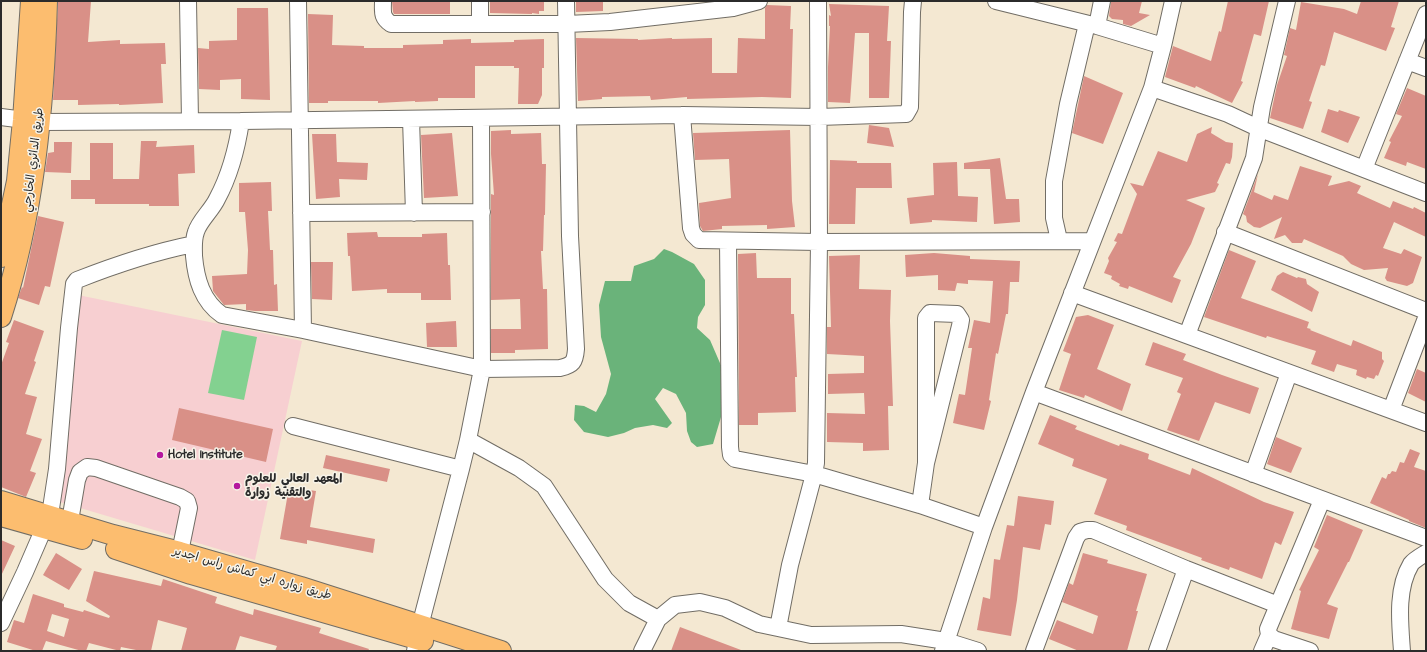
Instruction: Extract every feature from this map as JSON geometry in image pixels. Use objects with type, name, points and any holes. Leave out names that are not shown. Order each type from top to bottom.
[{"type":"main road","name":"طريق الدائري الخارجي","points":[[1,317],[28,214],[32,121],[31,1]]},
{"type":"main road","name":"طريق الدائري الخارجي","points":[[1,256],[32,121],[47,1]]},
{"type":"main road","name":"طريق زواره ابي كماش راس اجدير","points":[[1,501],[47,522],[70,521],[112,535],[180,552],[301,588],[417,639],[501,651]]},
{"type":"main road","points":[[1,516],[47,522],[129,553],[191,574],[454,651]]},
{"type":"street","points":[[188,1],[190,121]]},
{"type":"street","points":[[298,1],[303,330]]},
{"type":"street","points":[[383,1],[383,13],[385,19],[391,24],[566,24],[610,22],[726,9],[760,1]]},
{"type":"street","points":[[480,1],[480,23]]},
{"type":"street","points":[[241,121],[238,141],[230,170],[218,198],[200,223],[196,232],[194,244],[195,266],[200,290],[209,304],[216,310],[222,314],[482,369],[560,368],[571,364],[575,359],[570,236],[566,1]]},
{"type":"street","points":[[778,628],[790,564],[816,463],[819,242],[818,1]]},
{"type":"street","points":[[1,117],[32,121],[241,121],[682,115],[819,117],[906,114],[910,107],[913,1]]},
{"type":"street","points":[[996,1],[1092,25],[1163,46]]},
{"type":"street","points":[[1060,240],[1054,218],[1054,181],[1068,104],[1092,25],[1102,1]]},
{"type":"street","points":[[945,646],[984,527],[1034,392],[1152,88],[1173,1]]},
{"type":"street","points":[[1187,335],[1254,158],[1265,93],[1287,1]]},
{"type":"street","points":[[1364,169],[1426,14]]},
{"type":"street","points":[[1407,61],[1426,68]]},
{"type":"street","points":[[1152,88],[1228,114],[1258,128],[1426,193]]},
{"type":"street","points":[[682,115],[691,228],[693,234],[698,240],[819,242],[1092,241]]},
{"type":"street","points":[[417,639],[468,440],[482,369],[481,118]]},
{"type":"street","points":[[411,119],[414,213]]},
{"type":"street","points":[[301,213],[482,212]]},
{"type":"street","points":[[1225,232],[1426,311]]},
{"type":"street","points":[[728,241],[730,447],[731,454],[735,459],[814,474],[920,505],[984,527]]},
{"type":"street","points":[[1,623],[47,522],[57,469],[74,284],[77,280],[144,256],[194,244]]},
{"type":"street","points":[[1072,293],[1426,423]]},
{"type":"street","points":[[920,505],[926,463],[960,326],[961,320],[957,314],[930,313],[926,318],[926,463]]},
{"type":"street","points":[[1391,410],[1426,318]]},
{"type":"street","points":[[1253,474],[1289,373]]},
{"type":"street","points":[[1034,392],[1426,538]]},
{"type":"street","points":[[293,426],[461,469]]},
{"type":"street","points":[[468,440],[519,468],[544,486],[604,579],[629,603],[658,619]]},
{"type":"street","points":[[70,521],[76,480],[80,472],[86,467],[96,468],[180,496],[187,501],[189,508],[180,552]]},
{"type":"street","points":[[1262,651],[1268,635],[1268,629],[1322,500]]},
{"type":"street","points":[[1034,651],[1076,538],[1080,532],[1087,530],[1093,530],[1186,569],[1278,605]]},
{"type":"street","points":[[1402,651],[1400,614],[1403,585],[1412,563],[1426,553]]},
{"type":"street","points":[[1157,651],[1186,569]]},
{"type":"street","points":[[642,651],[658,619],[675,605],[700,602],[725,608],[760,624],[811,635],[901,634],[945,646],[978,651]]},
{"type":"street","points":[[1268,635],[1274,640],[1310,651]]},
{"type":"shaded area","points":[[78,295],[302,341],[255,560],[60,502]]},
{"type":"green space","points":[[664,249],[694,264],[705,280],[705,305],[698,317],[697,328],[710,340],[723,370],[721,417],[713,444],[697,447],[691,442],[687,431],[686,413],[676,394],[663,388],[655,399],[672,423],[667,428],[653,425],[635,428],[624,433],[608,437],[584,432],[574,420],[575,405],[584,406],[596,412],[606,394],[611,374],[601,337],[599,305],[605,281],[631,281],[634,266],[654,259]]},
{"type":"green space","points":[[222,330],[257,337],[244,400],[208,393]]},
{"type":"building","points":[[58,1],[91,1],[88,42],[120,40],[120,44],[165,43],[166,64],[161,64],[163,103],[78,105],[78,100],[53,100]]},
{"type":"building","points":[[392,1],[450,1],[450,14],[394,14]]},
{"type":"building","points":[[490,1],[544,1],[544,11],[539,11],[539,14],[490,13]]},
{"type":"building","points":[[576,1],[603,1],[603,11],[576,12]]},
{"type":"building","points":[[1111,1],[1142,1],[1139,13],[1150,15],[1131,26],[1123,24],[1123,20],[1112,19],[1109,16]]},
{"type":"building","points":[[1228,1],[1269,1],[1261,36],[1254,34],[1241,81],[1243,82],[1232,103],[1196,86],[1195,88],[1165,77],[1173,46],[1211,61],[1219,31],[1221,32]]},
{"type":"building","points":[[1361,1],[1399,1],[1391,27],[1395,28],[1386,51],[1334,32],[1325,66],[1321,65],[1309,101],[1312,102],[1303,129],[1270,118],[1277,85],[1287,56],[1284,55],[1290,28],[1296,30],[1301,2],[1344,9],[1357,14]]},
{"type":"building","points":[[829,4],[889,6],[887,41],[891,41],[889,98],[869,98],[869,33],[855,33],[850,103],[828,102],[829,15],[831,16]]},
{"type":"building","points":[[767,5],[791,6],[790,29],[793,29],[791,98],[762,97],[687,99],[687,97],[651,100],[650,96],[602,97],[602,99],[578,101],[576,38],[638,40],[712,38],[712,73],[737,73],[738,38],[765,39],[765,8]]},
{"type":"building","points":[[237,8],[268,8],[270,100],[241,99],[241,79],[220,80],[220,90],[199,89],[198,48],[209,49],[209,41],[237,40]]},
{"type":"building","points":[[308,14],[333,15],[332,45],[364,46],[364,48],[403,48],[403,45],[443,44],[443,40],[471,39],[471,43],[514,42],[514,40],[544,39],[542,95],[538,104],[518,104],[519,68],[514,68],[514,66],[475,66],[475,98],[438,98],[438,101],[415,102],[378,103],[378,101],[328,101],[328,103],[309,103]]},
{"type":"building","points":[[1084,76],[1123,93],[1103,144],[1072,133]]},
{"type":"building","points":[[1407,88],[1426,96],[1426,169],[1407,162],[1406,166],[1384,158],[1391,142],[1389,141],[1402,116],[1396,114]]},
{"type":"building","points":[[1328,109],[1338,112],[1339,110],[1360,117],[1348,143],[1321,132]]},
{"type":"building","points":[[869,125],[889,128],[894,147],[867,143]]},
{"type":"building","points":[[1212,127],[1211,133],[1226,142],[1233,143],[1232,157],[1230,164],[1226,163],[1217,183],[1219,184],[1215,192],[1186,200],[1205,208],[1191,244],[1173,277],[1181,280],[1172,303],[1129,286],[1128,289],[1119,286],[1120,284],[1111,279],[1112,276],[1104,273],[1109,261],[1108,258],[1117,242],[1114,241],[1118,233],[1122,234],[1137,194],[1130,183],[1143,186],[1158,151],[1187,162],[1197,134]]},
{"type":"building","points":[[511,130],[511,134],[541,133],[542,164],[546,164],[543,251],[541,251],[543,289],[547,289],[548,349],[515,350],[515,353],[491,353],[491,329],[521,329],[520,299],[491,300],[491,194],[494,195],[491,131]]},
{"type":"building","points":[[790,130],[792,201],[795,227],[767,229],[767,225],[722,226],[722,229],[703,231],[700,226],[699,203],[731,198],[729,159],[695,160],[693,133]]},
{"type":"building","points":[[452,133],[458,196],[424,198],[421,135]]},
{"type":"building","points":[[312,134],[336,134],[337,162],[368,163],[367,180],[339,179],[340,197],[316,199]]},
{"type":"building","points":[[141,141],[157,141],[156,147],[194,145],[195,173],[178,174],[179,206],[149,206],[149,204],[95,204],[95,199],[71,199],[71,180],[90,180],[90,143],[113,143],[113,179],[139,179]]},
{"type":"building","points":[[54,142],[72,142],[71,173],[45,172],[48,153],[54,152]]},
{"type":"building","points":[[1000,158],[1006,199],[1019,199],[1020,222],[994,224],[990,169],[964,169],[964,163]]},
{"type":"building","points":[[830,160],[857,161],[857,163],[891,163],[892,188],[856,188],[855,224],[829,224]]},
{"type":"building","points":[[957,162],[958,196],[978,197],[977,222],[932,220],[932,222],[910,224],[907,198],[934,195],[933,163]]},
{"type":"building","points":[[1300,166],[1332,176],[1328,186],[1349,181],[1361,186],[1357,193],[1390,208],[1393,201],[1413,209],[1414,207],[1426,213],[1426,237],[1394,222],[1383,248],[1401,254],[1404,249],[1422,257],[1413,283],[1407,286],[1387,281],[1385,278],[1388,268],[1364,270],[1351,264],[1343,256],[1304,239],[1302,243],[1292,243],[1285,235],[1274,239],[1282,217],[1260,228],[1254,227],[1247,222],[1246,216],[1243,214],[1258,174],[1254,192],[1272,200],[1274,195],[1288,200]]},
{"type":"building","points":[[271,182],[272,211],[268,211],[270,250],[273,250],[274,285],[277,284],[278,311],[246,310],[246,304],[224,305],[213,291],[212,276],[247,274],[248,250],[245,212],[239,212],[239,183]]},
{"type":"building","points":[[38,216],[64,222],[50,287],[45,286],[39,305],[18,298],[22,287],[23,288]]},
{"type":"building","points":[[377,232],[378,237],[422,237],[422,234],[447,233],[451,300],[421,300],[421,293],[387,293],[387,289],[352,291],[347,233]]},
{"type":"building","points":[[1229,250],[1256,261],[1241,298],[1309,322],[1307,328],[1311,329],[1310,330],[1351,346],[1353,340],[1382,352],[1382,359],[1384,361],[1378,376],[1376,375],[1374,379],[1367,377],[1366,379],[1356,375],[1357,370],[1337,364],[1334,372],[1311,364],[1316,351],[1267,336],[1266,338],[1204,317]]},
{"type":"building","points":[[756,253],[757,278],[791,278],[791,314],[794,314],[797,377],[795,377],[796,412],[758,413],[758,425],[739,425],[738,254]]},
{"type":"building","points":[[934,253],[970,256],[970,259],[1020,261],[1019,282],[1010,282],[1008,314],[1006,314],[998,354],[996,353],[989,400],[991,401],[984,430],[953,423],[959,394],[965,395],[972,348],[968,348],[974,320],[990,323],[993,281],[968,280],[968,284],[957,283],[955,291],[938,290],[938,275],[906,277],[905,255]]},
{"type":"building","points":[[860,255],[859,289],[891,290],[890,321],[893,406],[888,406],[889,450],[863,451],[863,443],[827,442],[827,413],[865,414],[864,393],[828,394],[828,374],[864,373],[864,356],[827,354],[827,327],[831,327],[829,256]]},
{"type":"building","points":[[311,262],[333,262],[332,300],[312,299]]},
{"type":"building","points":[[1283,272],[1297,278],[1306,279],[1307,284],[1319,292],[1312,312],[1271,290],[1277,276]]},
{"type":"building","points":[[1088,315],[1114,325],[1097,369],[1131,384],[1122,411],[1085,395],[1084,398],[1059,390],[1071,354],[1063,351],[1076,317]]},
{"type":"building","points":[[14,320],[44,331],[34,361],[36,362],[25,394],[37,397],[26,434],[42,439],[30,471],[36,473],[26,497],[1,487],[1,365],[9,343],[6,342]]},
{"type":"building","points":[[456,321],[457,347],[427,347],[426,323]]},
{"type":"building","points":[[1153,342],[1186,354],[1183,360],[1259,388],[1250,414],[1215,402],[1199,441],[1167,430],[1181,394],[1177,392],[1183,378],[1145,365]]},
{"type":"building","points":[[1417,369],[1426,373],[1426,402],[1408,393]]},
{"type":"building","points":[[179,408],[273,429],[266,462],[172,440]]},
{"type":"building","points":[[1050,415],[1077,426],[1075,429],[1119,446],[1120,444],[1149,454],[1148,459],[1190,475],[1192,468],[1264,502],[1294,512],[1281,545],[1275,542],[1262,579],[1230,567],[1229,570],[1201,560],[1202,558],[1126,530],[1127,526],[1094,514],[1107,479],[1072,466],[1074,459],[1038,444]]},
{"type":"building","points":[[1276,437],[1302,448],[1291,473],[1267,464]]},
{"type":"building","points":[[1410,449],[1420,453],[1414,467],[1426,471],[1426,528],[1370,503],[1382,477],[1386,479],[1388,474],[1392,471],[1396,472],[1400,462],[1404,463]]},
{"type":"building","points":[[326,455],[390,469],[387,482],[323,468]]},
{"type":"building","points":[[289,487],[316,491],[310,527],[375,539],[373,553],[307,540],[307,544],[280,539]]},
{"type":"building","points":[[1018,496],[1054,501],[1051,525],[1045,524],[1040,550],[1023,547],[1011,636],[977,630],[983,597],[990,599],[994,559],[1000,560],[1007,525],[1014,526]]},
{"type":"building","points":[[1327,515],[1363,530],[1349,562],[1327,604],[1338,608],[1329,639],[1291,629],[1301,591],[1299,590],[1319,550],[1314,547]]},
{"type":"building","points":[[1,540],[15,546],[1,576]]},
{"type":"building","points":[[56,553],[82,569],[69,590],[43,575]]},
{"type":"building","points":[[1083,553],[1108,560],[1107,563],[1147,574],[1136,611],[1138,611],[1127,651],[1079,651],[1049,639],[1057,620],[1093,634],[1098,616],[1062,602],[1069,583],[1073,585]]},
{"type":"building","points":[[94,571],[161,586],[163,579],[217,597],[215,603],[253,615],[254,609],[321,628],[319,633],[369,649],[368,651],[275,651],[277,646],[240,636],[235,651],[181,651],[187,628],[158,620],[151,651],[141,651],[121,647],[120,651],[89,643],[86,651],[82,651],[46,641],[42,651],[36,651],[7,642],[14,620],[24,623],[33,594],[64,604],[64,607],[83,612],[84,610],[109,618],[110,616],[86,601]],"holes":[[[52,614],[69,619],[64,637],[47,631]]]},
{"type":"building","points":[[680,627],[741,650],[741,651],[671,651]]},
{"type":"place","name":"Hotel Institute","points":[[160,455]]},
{"type":"place","name":"المعهد العالي للعلوم والتقنية زوارة","points":[[237,486]]}]
